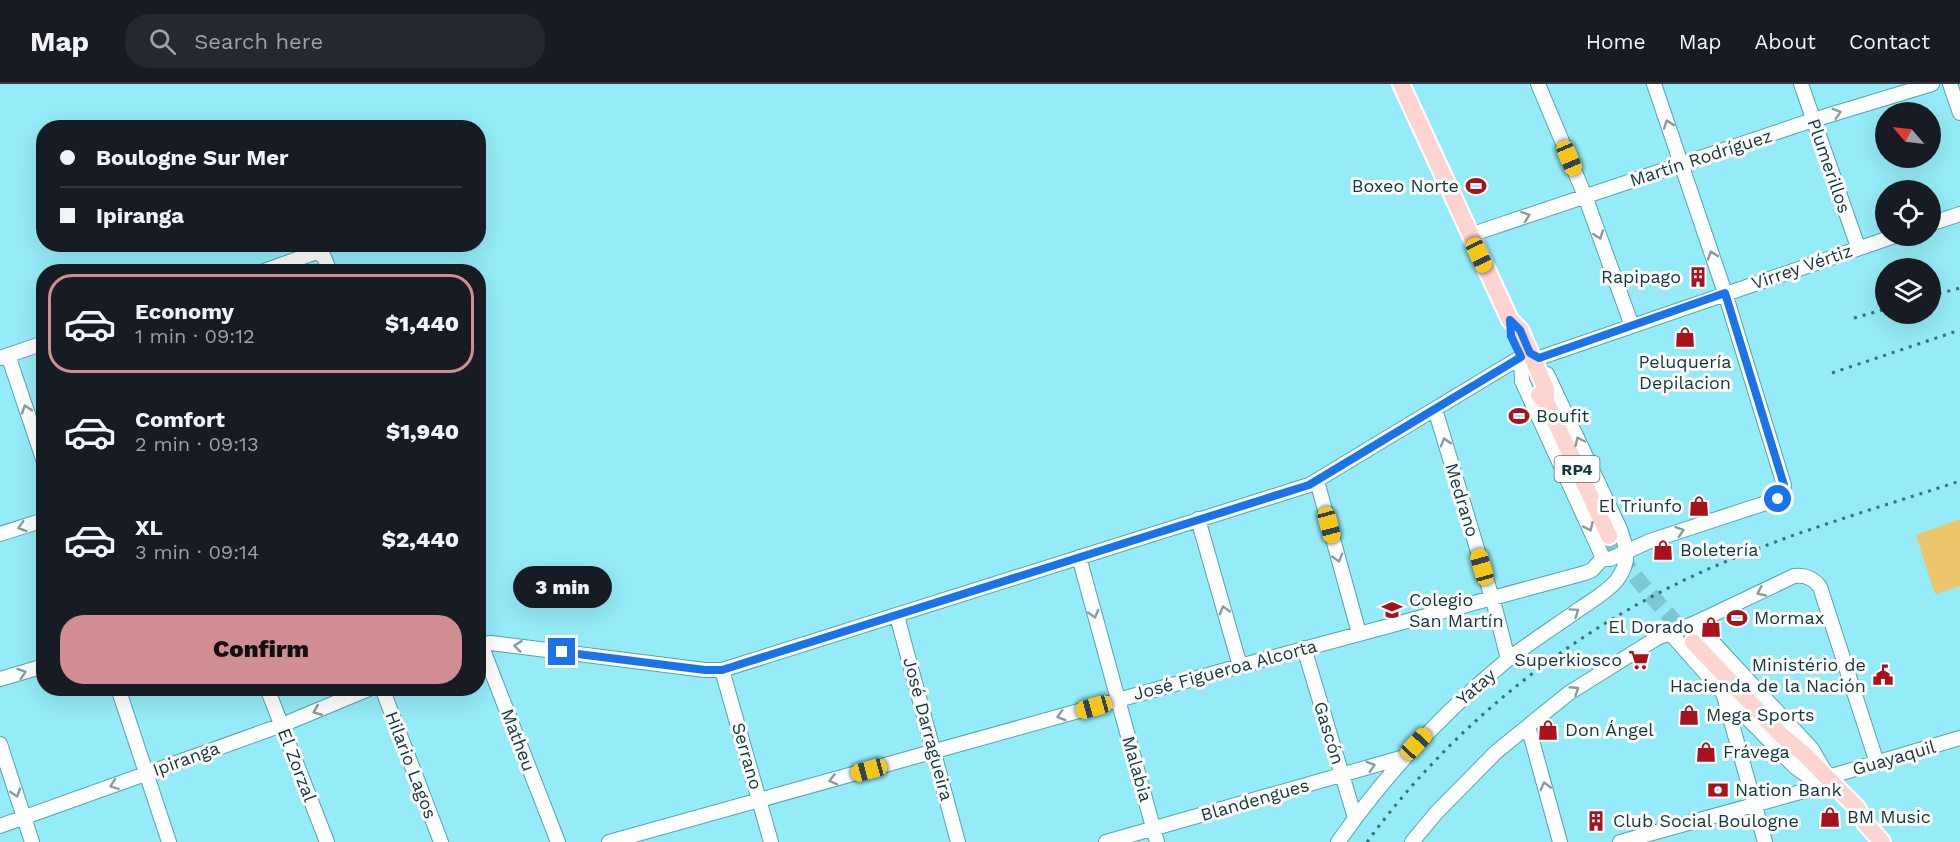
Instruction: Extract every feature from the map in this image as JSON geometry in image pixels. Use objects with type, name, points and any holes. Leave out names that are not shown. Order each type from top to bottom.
[{"type":"main road","name":"RP4","points":[[1401,84],[1510,320],[1520,330],[1546,389],[1546,402],[1609,536]]},
{"type":"main road","points":[[1693,642],[1782,736],[1797,761],[1825,782],[1851,814],[1865,823],[1882,842]]},
{"type":"street","points":[[1538,84],[1585,196],[1632,326]]},
{"type":"street","points":[[1654,84],[1725,293]]},
{"type":"street","name":"Plumerillos","points":[[1802,84],[1858,247]]},
{"type":"street","name":"Martín Rodríguez","points":[[1470,235],[1813,120],[1932,84]]},
{"type":"street","points":[[1950,84],[1960,113]]},
{"type":"street","points":[[1941,220],[1960,214]]},
{"type":"street","name":"Virrey Vértiz","points":[[1530,356],[1632,326],[1875,242]]},
{"type":"street","points":[[283,264],[317,252],[321,254],[326,264]]},
{"type":"street","name":"José Figueroa Alcorta","points":[[609,842],[1592,570],[1603,558],[1610,559],[1650,541],[1778,499],[1784,485],[1725,293]]},
{"type":"street","points":[[36,346],[4,356],[36,441]]},
{"type":"street","points":[[486,643],[705,670],[722,670],[1309,485],[1435,409],[1530,356]]},
{"type":"street","points":[[1530,356],[1620,529],[1628,552]]},
{"type":"street","points":[[1530,356],[1522,381],[1603,558]]},
{"type":"street","name":"Medrano","points":[[1435,409],[1508,659]]},
{"type":"street","points":[[1317,481],[1359,633]]},
{"type":"street","points":[[1198,519],[1240,666]]},
{"type":"street","points":[[0,534],[36,523]]},
{"type":"street","name":"Yatay","points":[[1338,842],[1404,757],[1468,693],[1508,659],[1611,586],[1622,573],[1628,552]]},
{"type":"street","name":"Malabia","points":[[1079,557],[1155,835]]},
{"type":"street","points":[[1412,842],[1436,813],[1496,752],[1569,693],[1657,638],[1671,634],[1794,576],[1802,576],[1815,581],[1823,598],[1877,763]]},
{"type":"street","name":"José Darragueira","points":[[897,616],[958,842]]},
{"type":"street","points":[[1695,623],[1812,749],[1825,782]]},
{"type":"street","points":[[1671,634],[1724,694],[1795,767],[1825,782]]},
{"type":"street","name":"Gascón","points":[[1304,648],[1355,818]]},
{"type":"street","name":"Matheu","points":[[486,660],[558,842]]},
{"type":"street","points":[[0,679],[36,668]]},
{"type":"street","name":"Serrano","points":[[722,670],[771,842]]},
{"type":"street","points":[[1724,694],[1765,842]]},
{"type":"street","points":[[121,696],[169,842]]},
{"type":"street","name":"El Zorzal","points":[[270,696],[327,842]]},
{"type":"street","name":"Ipiranga","points":[[0,826],[282,725],[352,696]]},
{"type":"street","name":"Hilario Lagos","points":[[385,696],[441,842]]},
{"type":"street","points":[[1528,726],[1560,842]]},
{"type":"street","name":"Guayaquil","points":[[1620,842],[1754,805],[1877,763],[1960,738]]},
{"type":"street","points":[[0,744],[32,842]]},
{"type":"street","name":"Blandengues","points":[[1106,842],[1155,835],[1404,757]]},
{"type":"shaded area","points":[[1960,519],[1960,586],[1935,594],[1916,535]]},
{"type":"tunnel","points":[[1609,536],[1637,578],[1693,642]]},
{"type":"railway","points":[[1941,293],[1960,288]]},
{"type":"railway","points":[[1854,318],[1875,312]]},
{"type":"railway","points":[[1832,373],[1960,330]]},
{"type":"railway","points":[[1367,842],[1403,796],[1442,753],[1485,713],[1530,675],[1627,610],[1679,583],[1760,548],[1817,527],[1960,481]]},
{"type":"place","name":"Boxeo Norte","points":[[1476,186]]},
{"type":"place","name":"Rapipago","points":[[1698,277]]},
{"type":"place","name":"Peluquería Depilacion","points":[[1685,337]]},
{"type":"place","name":"Boufit","points":[[1519,416]]},
{"type":"place","name":"El Triunfo","points":[[1699,506]]},
{"type":"place","name":"Boletería","points":[[1663,550]]},
{"type":"place","name":"Colegio San Martín","points":[[1392,610]]},
{"type":"place","name":"Mormax","points":[[1737,618]]},
{"type":"place","name":"El Dorado","points":[[1711,627]]},
{"type":"place","name":"Superkiosco","points":[[1639,660]]},
{"type":"place","name":"Ministério de Hacienda de la Nación","points":[[1883,675]]},
{"type":"place","name":"Mega Sports","points":[[1689,715]]},
{"type":"place","name":"Don Ángel","points":[[1548,730]]},
{"type":"place","name":"Frávega","points":[[1706,752]]},
{"type":"place","name":"Nation Bank","points":[[1718,790]]},
{"type":"place","name":"BM Music","points":[[1830,817]]},
{"type":"place","name":"Club Social Boulogne","points":[[1596,821]]},
{"type":"route","points":[[562,652],[705,670],[722,670],[1309,485],[1521,357],[1511,336],[1510,320],[1520,330],[1530,353],[1539,358],[1725,293],[1784,485],[1778,499]]}]
